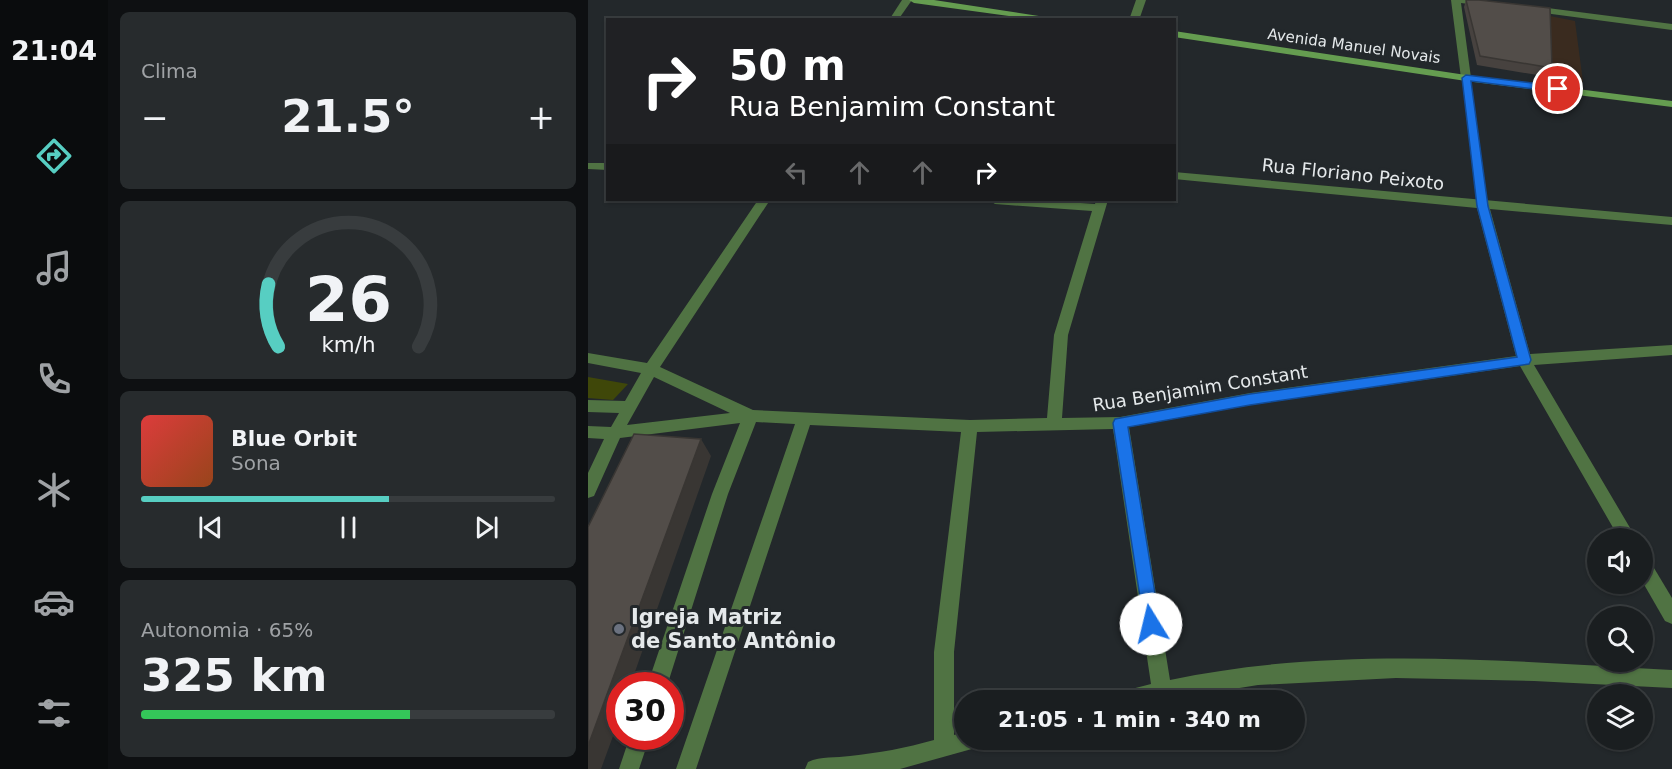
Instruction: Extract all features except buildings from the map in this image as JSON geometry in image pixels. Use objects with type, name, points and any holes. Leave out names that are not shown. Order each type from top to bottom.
[{"type":"street","points":[[894,18],[907,0]]},
{"type":"street","points":[[914,0],[1046,18]]},
{"type":"street","points":[[1135,18],[1141,0]]},
{"type":"street","points":[[1466,78],[1458,0],[1496,4]]},
{"type":"street","points":[[1519,8],[1672,27]]},
{"type":"street","name":"Avenida Manuel Novais","points":[[1176,34],[1466,78],[1672,104]]},
{"type":"street","points":[[588,166],[606,167]]},
{"type":"street","name":"Rua Floriano Peixoto","points":[[1176,175],[1288,184],[1483,206],[1672,221]]},
{"type":"street","points":[[588,491],[615,433],[651,369],[763,201]]},
{"type":"street","points":[[1022,201],[1101,204],[1074,286],[1061,335],[1054,426]]},
{"type":"street","points":[[1483,206],[1524,360],[1622,528]]},
{"type":"street","name":"Rua Benjamim Constant","points":[[588,432],[615,433],[752,416],[970,426],[1120,423],[1250,399],[1524,360],[1672,350]]},
{"type":"street","points":[[588,358],[651,369],[752,416],[720,494],[662,672]]},
{"type":"street","points":[[588,406],[630,407]]},
{"type":"street","points":[[686,769],[804,419]]},
{"type":"street","points":[[1120,423],[1162,690],[1264,676],[1425,668],[1672,679]]},
{"type":"street","points":[[944,747],[944,652],[970,426]]},
{"type":"street","points":[[1653,583],[1672,615]]},
{"type":"street","points":[[815,769],[849,767],[910,757],[954,744]]},
{"type":"street","points":[[629,769],[635,750]]},
{"type":"lane","points":[[1466,78],[1483,206]]},
{"type":"shaded area","points":[[1550,16],[1575,21],[1583,82],[1553,78]]},
{"type":"green space","points":[[588,377],[628,384],[613,400],[588,398]]},
{"type":"place","name":"Igreja Matriz de Santo Antônio","points":[[619,629]]},
{"type":"route","points":[[1151,624],[1120,423],[1250,399],[1524,360],[1483,206],[1466,78],[1558,89]]}]
